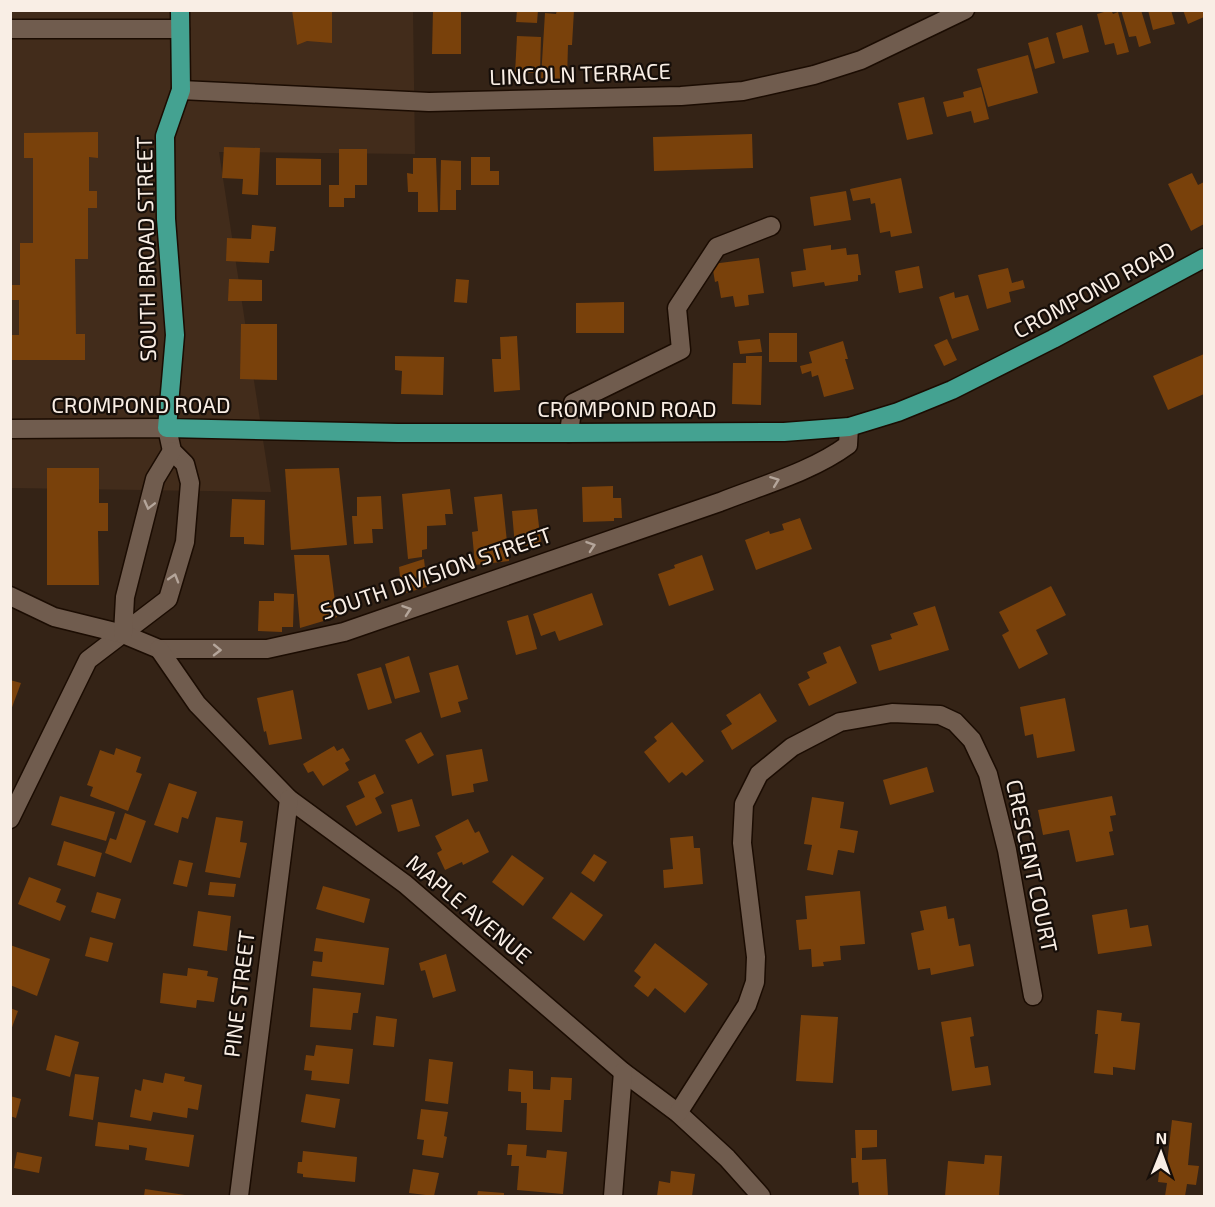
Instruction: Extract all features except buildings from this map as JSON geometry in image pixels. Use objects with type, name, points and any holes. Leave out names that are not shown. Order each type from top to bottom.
[{"type":"main road","name":"SOUTH BROAD STREET","points":[[167,428],[175,335],[166,219],[165,136],[181,90],[180,20]]},
{"type":"main road","name":"CROMPOND ROAD","points":[[167,428],[386,433],[569,433],[784,432],[849,427],[898,412],[952,390],[1204,258]]},
{"type":"street","name":"LINCOLN TERRACE","points":[[181,90],[429,102],[681,96],[743,91],[814,75],[861,60],[965,10]]},
{"type":"street","points":[[10,29],[180,20]]},
{"type":"street","points":[[569,433],[573,402],[681,350],[677,308],[717,247],[771,226]]},
{"type":"street","name":"SOUTH DIVISION STREET","points":[[10,596],[54,617],[123,634],[159,649],[267,649],[344,632],[720,502],[829,459],[848,445],[849,427]]},
{"type":"street","name":"CROMPOND ROAD","points":[[10,429],[167,428]]},
{"type":"street","name":"SOUTH BROAD STREET","points":[[10,819],[88,660],[168,600],[184,542],[190,483],[185,464],[172,451],[167,428]]},
{"type":"street","points":[[123,634],[125,597],[155,479],[172,451]]},
{"type":"street","name":"MAPLE AVENUE","points":[[159,649],[197,704],[289,799],[405,884],[623,1072],[678,1113],[727,1158],[761,1197]]},
{"type":"street","name":"CRESCENT COURT","points":[[678,1113],[747,1005],[755,982],[756,957],[742,843],[744,804],[759,774],[792,747],[840,722],[892,713],[940,715],[955,723],[972,740],[988,774],[1007,850],[1034,996]]},
{"type":"street","name":"PINE STREET","points":[[239,1197],[254,1062],[289,799]]},
{"type":"street","points":[[613,1197],[623,1072]]},
{"type":"shaded area","points":[[11,11],[413,11],[415,154],[219,152],[271,492],[11,488]]}]
